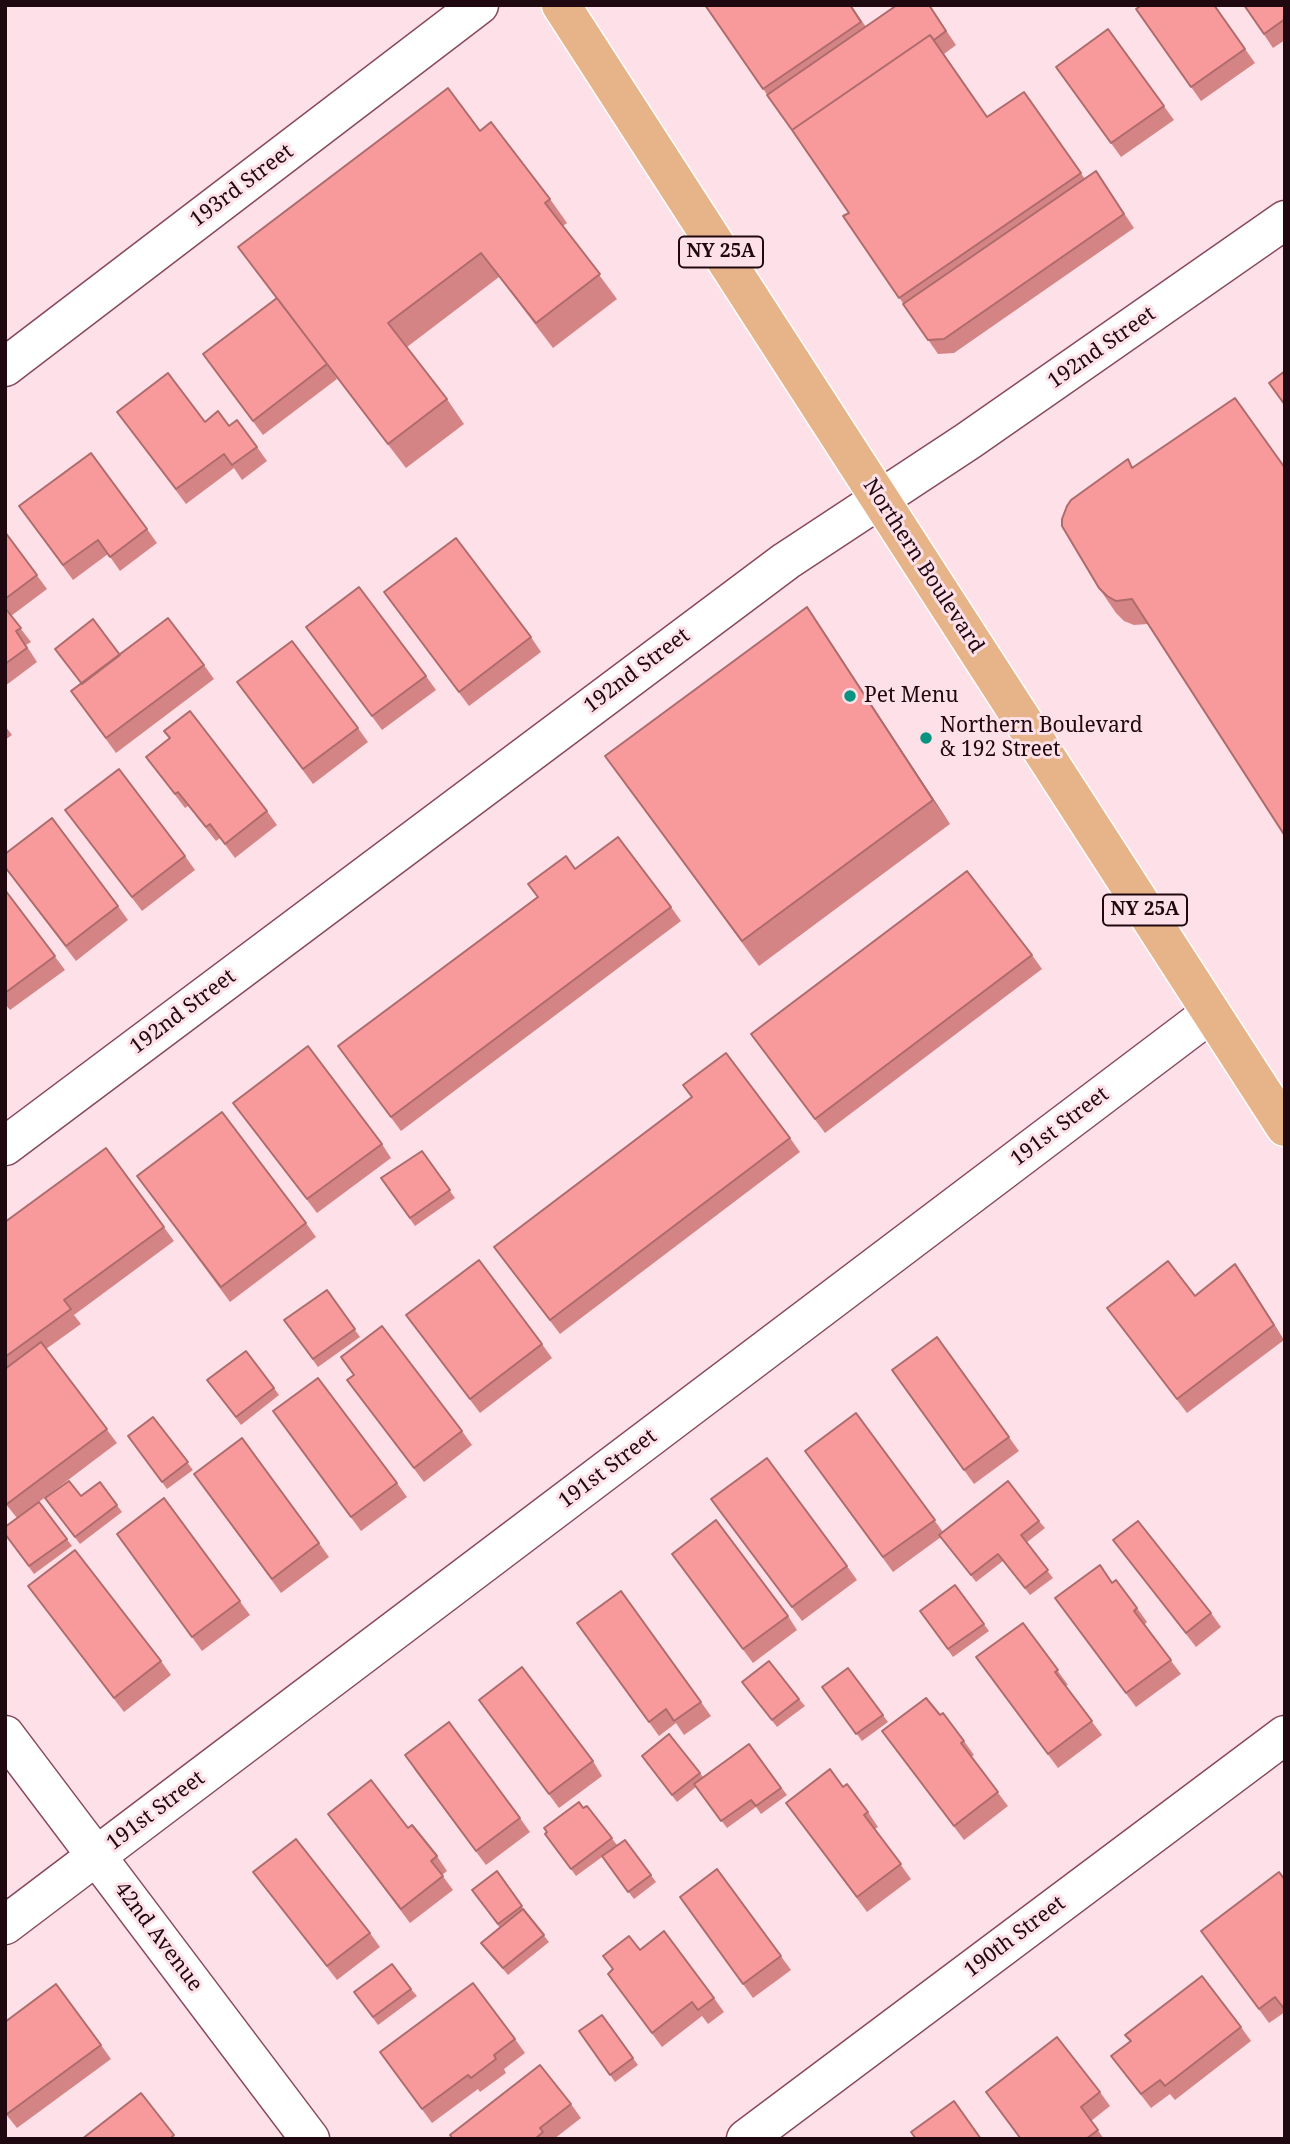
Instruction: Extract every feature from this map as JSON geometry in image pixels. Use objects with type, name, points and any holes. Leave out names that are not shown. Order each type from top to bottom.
[{"type":"main road","name":"Northern Boulevard","points":[[561,5],[1285,1127]]},
{"type":"street","name":"193rd Street","points":[[5,367],[479,5]]},
{"type":"street","name":"192nd Street","points":[[5,1146],[715,612],[786,561],[968,441],[1285,220]]},
{"type":"street","name":"191st Street","points":[[5,1925],[1211,1013]]},
{"type":"street","name":"42nd Avenue","points":[[5,1735],[310,2139]]},
{"type":"street","name":"190th Street","points":[[746,2139],[1285,1735]]},
{"type":"building","points":[[705,5],[850,5],[861,22],[763,89]]},
{"type":"building","points":[[897,5],[929,5],[946,31],[934,40],[930,35],[792,130],[767,95]]},
{"type":"building","points":[[1142,5],[1214,5],[1245,49],[1191,87],[1136,9]]},
{"type":"building","points":[[1244,5],[1285,5],[1285,19],[1264,34]]},
{"type":"building","points":[[1108,29],[1164,106],[1111,143],[1056,67]]},
{"type":"building","points":[[930,35],[987,117],[1024,92],[1081,173],[899,298],[843,216],[849,213],[792,130]]},
{"type":"building","points":[[448,88],[480,131],[491,122],[550,199],[545,203],[600,274],[536,323],[481,253],[388,323],[447,399],[388,444],[238,247]]},
{"type":"building","points":[[1096,171],[1124,214],[944,339],[928,340],[903,304]]},
{"type":"building","points":[[277,298],[327,364],[253,421],[203,354]]},
{"type":"building","points":[[1285,371],[1285,405],[1269,383]]},
{"type":"building","points":[[168,373],[205,422],[218,411],[229,426],[237,420],[257,447],[232,465],[224,454],[176,489],[117,412]]},
{"type":"building","points":[[1235,398],[1285,468],[1285,836],[1132,599],[1116,601],[1099,588],[1062,526],[1062,519],[1071,500],[1128,459],[1132,468]]},
{"type":"building","points":[[91,453],[147,529],[110,557],[98,540],[63,565],[19,506]]},
{"type":"building","points":[[5,532],[37,575],[5,599]]},
{"type":"building","points":[[456,538],[531,637],[459,692],[384,592]]},
{"type":"building","points":[[359,587],[426,676],[372,716],[306,627]]},
{"type":"building","points":[[807,607],[933,800],[742,941],[605,756]]},
{"type":"building","points":[[5,608],[21,628],[16,631],[27,648],[5,664]]},
{"type":"building","points":[[168,618],[204,665],[106,738],[71,691]]},
{"type":"building","points":[[93,619],[120,655],[82,684],[55,649]]},
{"type":"building","points":[[292,641],[358,728],[303,769],[237,682]]},
{"type":"building","points":[[190,711],[267,811],[225,844],[210,824],[206,827],[178,792],[175,794],[146,757],[170,738],[164,731]]},
{"type":"building","points":[[119,769],[185,856],[132,897],[65,810]]},
{"type":"building","points":[[52,818],[118,906],[66,946],[5,867],[5,854]]},
{"type":"building","points":[[618,837],[671,907],[391,1117],[338,1046],[538,897],[528,884],[566,856],[575,869]]},
{"type":"building","points":[[967,871],[1032,955],[815,1119],[751,1034]]},
{"type":"building","points":[[5,890],[55,956],[5,993]]},
{"type":"building","points":[[308,1046],[382,1144],[307,1199],[233,1103]]},
{"type":"building","points":[[726,1053],[790,1138],[550,1320],[494,1247],[692,1097],[683,1085]]},
{"type":"building","points":[[222,1112],[306,1223],[221,1287],[137,1176]]},
{"type":"building","points":[[106,1148],[164,1227],[64,1300],[71,1309],[5,1357],[5,1222]]},
{"type":"building","points":[[422,1151],[450,1190],[410,1218],[381,1178]]},
{"type":"building","points":[[479,1260],[542,1344],[470,1399],[406,1315]]},
{"type":"building","points":[[1168,1261],[1195,1296],[1235,1264],[1274,1325],[1177,1399],[1107,1308]]},
{"type":"building","points":[[327,1290],[355,1329],[313,1359],[284,1320]]},
{"type":"building","points":[[382,1326],[462,1431],[414,1468],[347,1380],[354,1375],[341,1357]]},
{"type":"building","points":[[937,1337],[1009,1437],[964,1470],[892,1370]]},
{"type":"building","points":[[41,1342],[107,1429],[7,1504],[5,1369]]},
{"type":"building","points":[[246,1351],[274,1388],[236,1417],[207,1380]]},
{"type":"building","points":[[318,1378],[397,1483],[351,1517],[273,1411]]},
{"type":"building","points":[[856,1413],[935,1520],[883,1557],[805,1451]]},
{"type":"building","points":[[153,1417],[188,1462],[162,1482],[128,1436]]},
{"type":"building","points":[[242,1438],[319,1543],[272,1579],[194,1474]]},
{"type":"building","points":[[767,1458],[847,1566],[792,1607],[711,1499]]},
{"type":"building","points":[[69,1481],[81,1496],[100,1482],[117,1505],[75,1537],[45,1498]]},
{"type":"building","points":[[1008,1481],[1039,1521],[1021,1535],[1048,1570],[1025,1588],[998,1554],[971,1575],[939,1535]]},
{"type":"building","points":[[164,1498],[240,1601],[192,1637],[117,1534]]},
{"type":"building","points":[[39,1502],[67,1539],[29,1566],[5,1534],[5,1527]]},
{"type":"building","points":[[716,1520],[788,1616],[743,1649],[672,1554]]},
{"type":"building","points":[[1138,1521],[1211,1613],[1186,1633],[1113,1540]]},
{"type":"building","points":[[75,1550],[161,1661],[114,1698],[28,1586]]},
{"type":"building","points":[[1100,1565],[1112,1583],[1116,1580],[1137,1608],[1134,1611],[1171,1660],[1126,1693],[1055,1598]]},
{"type":"building","points":[[955,1585],[984,1624],[948,1649],[920,1611]]},
{"type":"building","points":[[621,1591],[701,1702],[674,1721],[666,1709],[649,1722],[577,1623]]},
{"type":"building","points":[[1023,1623],[1092,1721],[1048,1754],[976,1657]]},
{"type":"building","points":[[769,1661],[799,1699],[772,1720],[742,1682]]},
{"type":"building","points":[[522,1667],[593,1761],[549,1794],[479,1700]]},
{"type":"building","points":[[848,1668],[883,1715],[856,1734],[822,1687]]},
{"type":"building","points":[[926,1698],[940,1715],[943,1713],[964,1741],[961,1743],[998,1792],[954,1826],[882,1731]]},
{"type":"building","points":[[449,1722],[520,1818],[476,1851],[405,1755]]},
{"type":"building","points":[[669,1734],[700,1773],[672,1795],[642,1756]]},
{"type":"building","points":[[749,1744],[781,1788],[756,1806],[751,1800],[721,1821],[694,1784]]},
{"type":"building","points":[[830,1769],[843,1787],[847,1784],[868,1812],[864,1815],[901,1864],[857,1897],[786,1803]]},
{"type":"building","points":[[371,1780],[408,1828],[412,1825],[437,1856],[431,1861],[443,1876],[401,1909],[328,1814]]},
{"type":"building","points":[[579,1802],[583,1808],[587,1806],[612,1838],[571,1869],[545,1834],[547,1832],[544,1828]]},
{"type":"building","points":[[296,1839],[370,1933],[327,1966],[253,1872]]},
{"type":"building","points":[[625,1840],[651,1875],[628,1892],[602,1856]]},
{"type":"building","points":[[717,1869],[781,1956],[743,1984],[680,1897]]},
{"type":"building","points":[[497,1871],[522,1906],[498,1924],[472,1890]]},
{"type":"building","points":[[1279,1872],[1285,1880],[1285,2010],[1275,1997],[1259,2009],[1201,1931]]},
{"type":"building","points":[[523,1909],[544,1935],[503,1968],[481,1943]]},
{"type":"building","points":[[664,1931],[714,1998],[698,2010],[692,2002],[652,2033],[608,1974],[613,1969],[603,1956],[629,1936],[640,1950]]},
{"type":"building","points":[[392,1964],[411,1989],[373,2017],[354,1992]]},
{"type":"building","points":[[1202,1976],[1241,2027],[1165,2086],[1160,2080],[1141,2094],[1111,2056],[1131,2041],[1125,2035]]},
{"type":"building","points":[[473,1983],[515,2039],[494,2055],[496,2059],[471,2078],[468,2075],[422,2109],[380,2052]]},
{"type":"building","points":[[56,1984],[101,2045],[7,2114],[5,2022]]},
{"type":"building","points":[[602,2015],[633,2058],[610,2075],[579,2031]]},
{"type":"building","points":[[1057,2037],[1100,2092],[1081,2107],[1098,2130],[1086,2139],[1021,2139],[986,2092]]},
{"type":"building","points":[[540,2065],[571,2104],[540,2128],[543,2132],[535,2139],[453,2139],[450,2135]]},
{"type":"building","points":[[141,2093],[174,2135],[170,2139],[82,2139]]},
{"type":"building","points":[[954,2101],[981,2139],[916,2139],[911,2132]]},
{"type":"place","name":"Pet Menu","points":[[850,696]]},
{"type":"place","name":"Northern Boulevard & 192 Street","points":[[926,738]]}]
